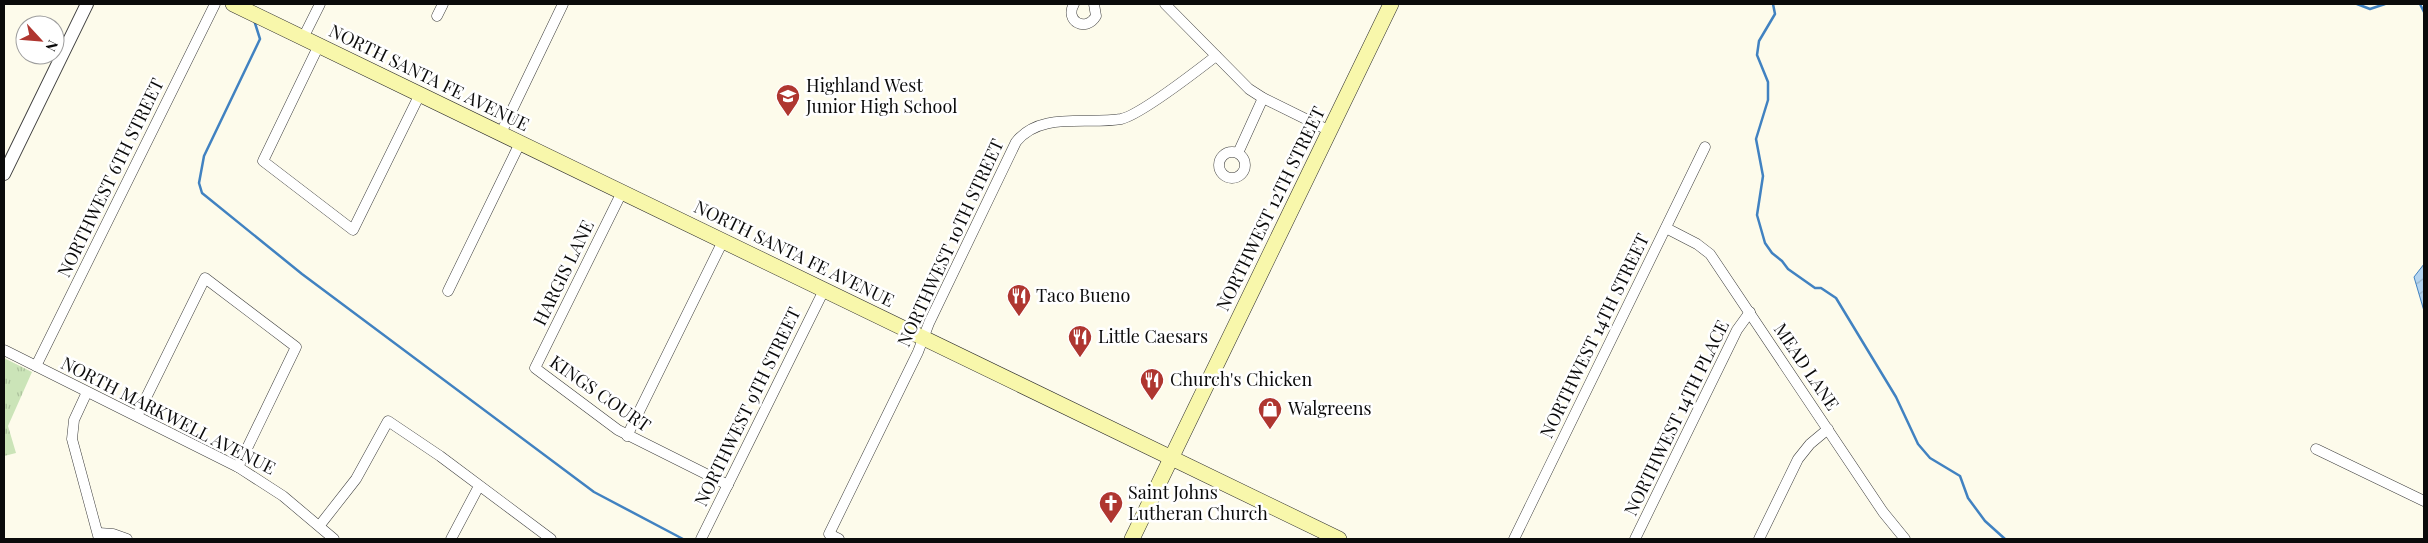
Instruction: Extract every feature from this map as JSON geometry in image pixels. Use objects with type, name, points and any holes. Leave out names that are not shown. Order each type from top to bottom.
[{"type":"main road","name":"NORTH SANTA FE AVENUE","points":[[233,4],[1339,539]]},
{"type":"main road","name":"NORTHWEST 12TH STREET","points":[[1132,539],[1391,4]]},
{"type":"street","points":[[4,174],[87,4]]},
{"type":"street","name":"NORTHWEST 6TH STREET","points":[[36,366],[215,4]]},
{"type":"street","points":[[304,38],[320,4]]},
{"type":"street","points":[[437,16],[443,4]]},
{"type":"street","points":[[501,133],[564,4]]},
{"type":"street","points":[[1074,4],[1071,15],[1075,21],[1082,25],[1094,20],[1096,4]]},
{"type":"street","points":[[1165,4],[1249,88],[1263,98],[1330,131]]},
{"type":"street","points":[[318,45],[263,161],[353,230],[420,94]]},
{"type":"street","name":"NORTHWEST 10TH STREET","points":[[839,539],[829,534],[1016,142],[1023,133],[1042,124],[1116,119],[1127,116],[1216,56]]},
{"type":"street","points":[[1238,153],[1263,98]]},
{"type":"street","points":[[448,291],[520,143]]},
{"type":"street","name":"NORTHWEST 14TH STREET","points":[[1515,539],[1705,146]]},
{"type":"street","name":"HARGIS LANE","points":[[535,368],[622,192]]},
{"type":"street","name":"MEAD LANE","points":[[1666,228],[1705,249],[1750,312],[1883,512],[1905,539]]},
{"type":"street","points":[[627,436],[723,241]]},
{"type":"street","points":[[137,416],[205,278],[296,347],[238,467]]},
{"type":"street","name":"NORTHWEST 9TH STREET","points":[[702,538],[824,290]]},
{"type":"street","name":"NORTHWEST 14TH PLACE","points":[[1636,539],[1737,330],[1750,312]]},
{"type":"street","name":"NORTH MARKWELL AVENUE","points":[[4,350],[238,467],[283,496],[320,525],[334,539]]},
{"type":"street","name":"KINGS COURT","points":[[535,368],[627,436],[728,485]]},
{"type":"street","points":[[87,392],[74,420],[72,440],[99,536],[112,534],[127,539]]},
{"type":"street","points":[[320,525],[356,479],[388,421],[440,456],[551,539]]},
{"type":"street","points":[[1759,539],[1798,459],[1810,444],[1828,428]]},
{"type":"street","points":[[2316,449],[2424,501]]},
{"type":"street","points":[[451,539],[479,486]]},
{"type":"green space","points":[[4,358],[32,372],[8,426],[16,453],[4,456]]},
{"type":"water","points":[[2424,264],[2424,311],[2414,277]]},
{"type":"waterway","points":[[1773,4],[1775,14],[1759,41],[1757,55],[1768,82],[1768,100],[1756,139],[1763,176],[1757,215],[1765,243],[1788,269],[1815,288],[1821,288],[1836,298],[1896,397],[1918,444],[1930,458],[1960,476],[1968,498],[1985,521],[2005,539]]},
{"type":"waterway","points":[[2357,4],[2370,9],[2385,4]]},
{"type":"waterway","points":[[2420,4],[2424,12]]},
{"type":"waterway","points":[[254,20],[260,39],[204,156],[199,183],[202,193],[302,274],[594,492],[683,539]]},
{"type":"place","name":"Highland West Junior High School","points":[[788,117]]},
{"type":"place","name":"Taco Bueno","points":[[1019,317]]},
{"type":"place","name":"Little Caesars","points":[[1080,358]]},
{"type":"place","name":"Church's Chicken","points":[[1152,401]]},
{"type":"place","name":"Walgreens","points":[[1270,430]]},
{"type":"place","name":"Saint Johns Lutheran Church","points":[[1111,524]]}]
